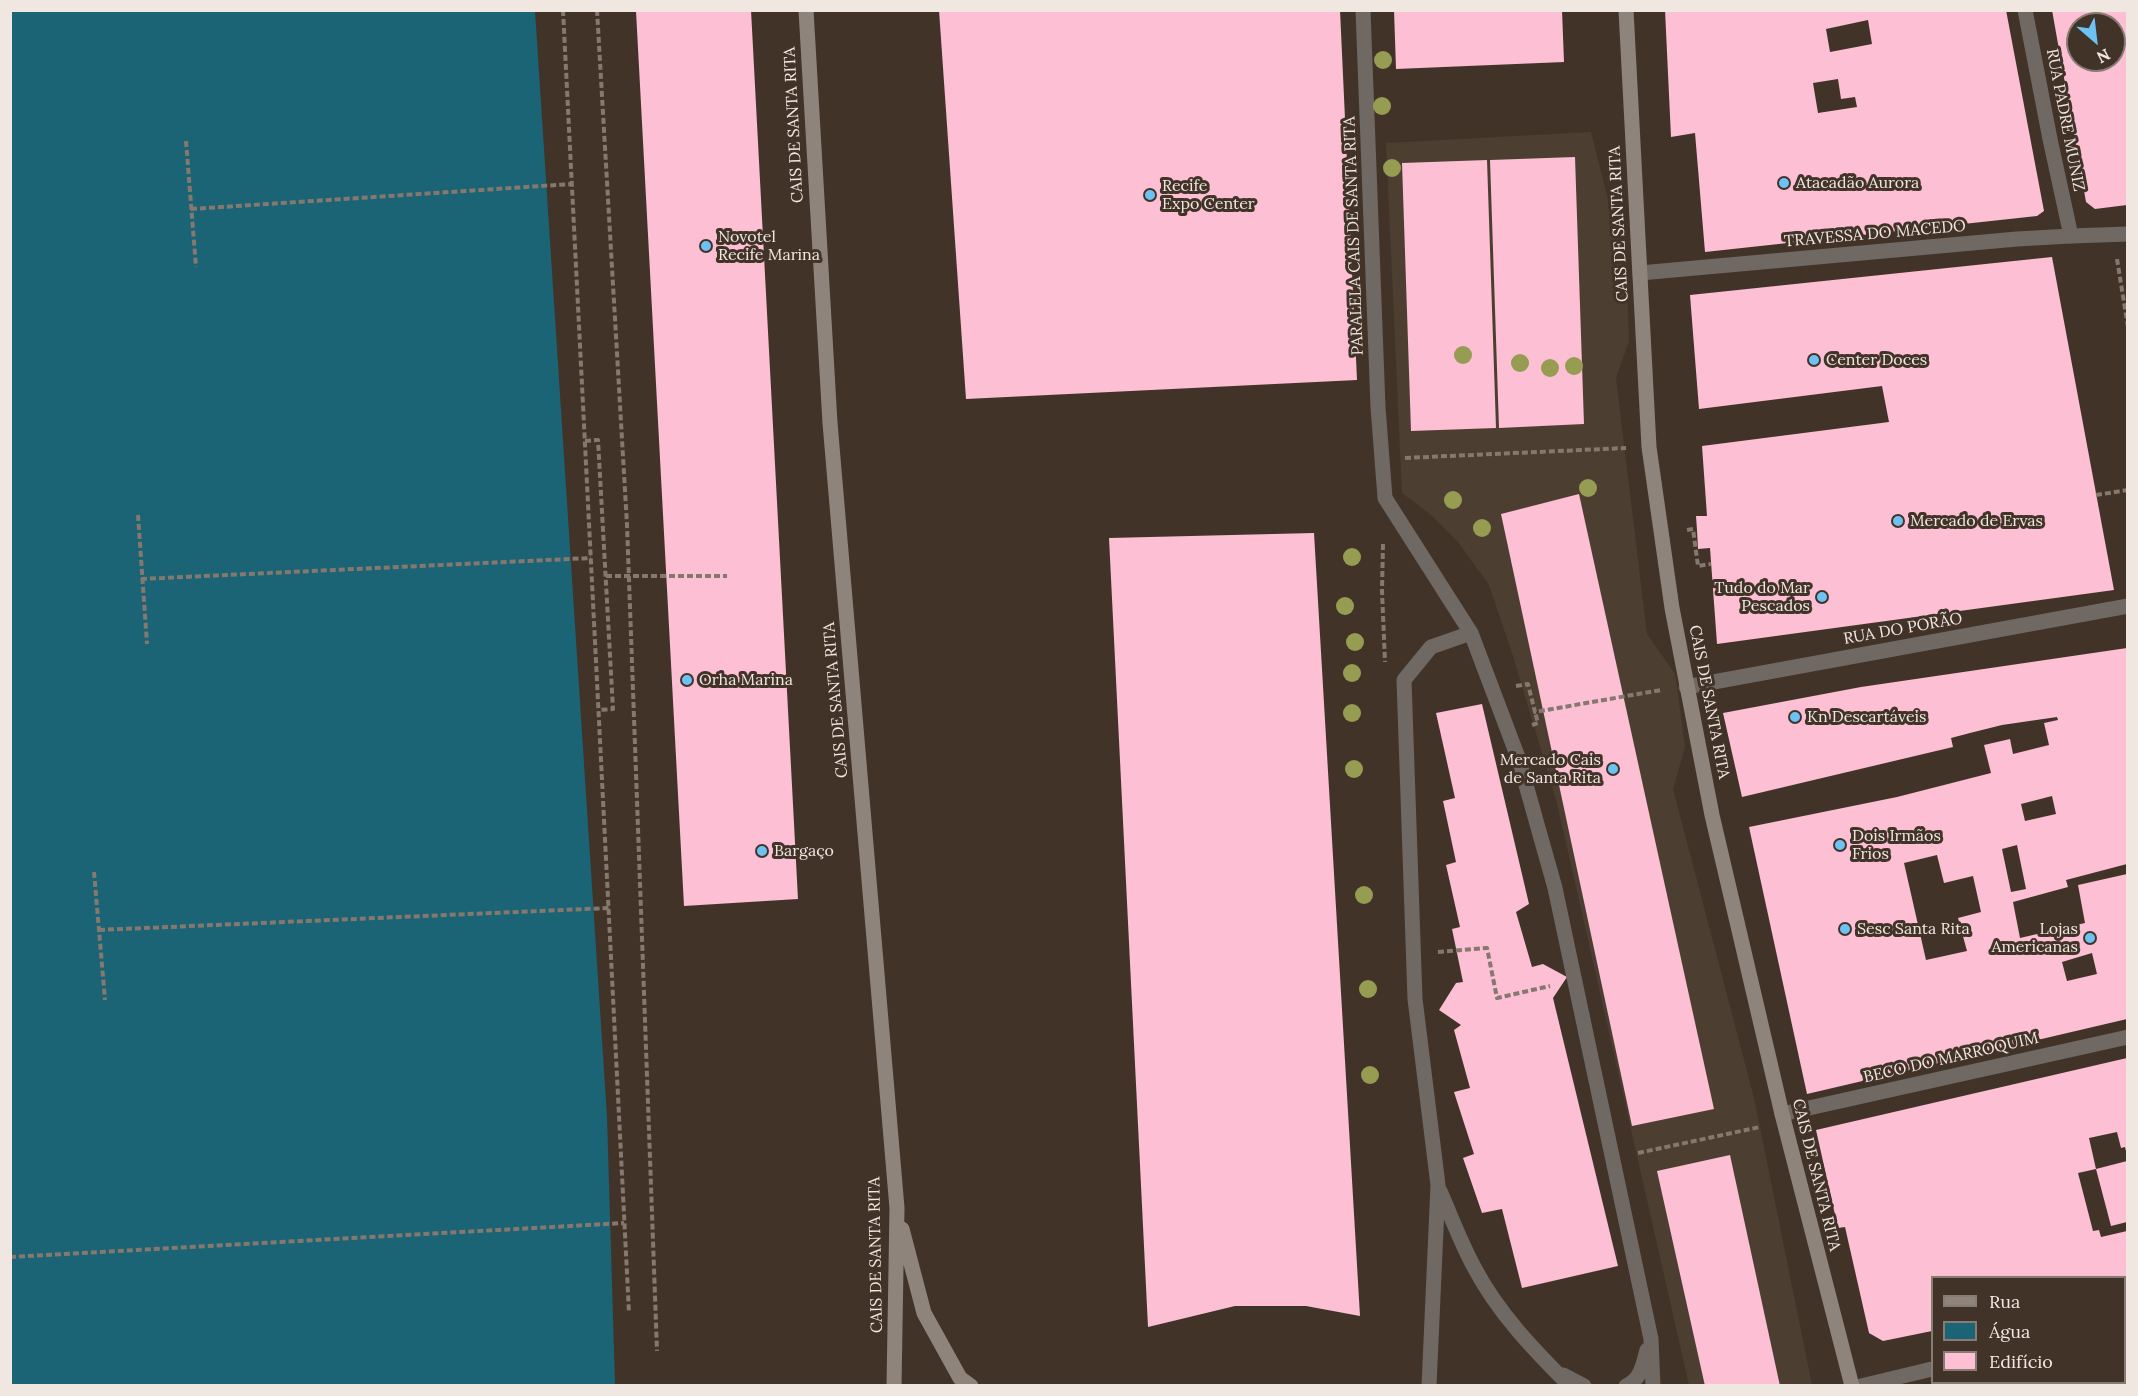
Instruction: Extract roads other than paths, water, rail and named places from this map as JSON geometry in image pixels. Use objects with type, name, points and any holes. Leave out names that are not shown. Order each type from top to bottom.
[{"type":"main road","name":"CAIS DE SANTA RITA","points":[[806,10],[830,423],[897,1208],[894,1386]]},
{"type":"main road","name":"CAIS DE SANTA RITA","points":[[1626,10],[1649,447],[1686,687],[1712,815],[1783,1118],[1852,1386]]},
{"type":"main road","points":[[897,1208],[924,1313],[960,1378],[971,1386]]},
{"type":"street","name":"PARALELA CAIS DE SANTA RITA","points":[[1363,10],[1381,459],[1385,498],[1471,633],[1522,770],[1555,888],[1613,1159],[1651,1339],[1653,1386]]},
{"type":"street","name":"RUA PADRE MUNIZ","points":[[2025,10],[2049,139],[2071,236]]},
{"type":"street","name":"TRAVESSA DO MACEDO","points":[[1640,273],[2017,239],[2120,234]]},
{"type":"street","name":"RUA DO PORÃO","points":[[1686,687],[2127,606]]},
{"type":"street","points":[[1429,1386],[1438,1185],[1415,999],[1404,680],[1431,647],[1471,633]]},
{"type":"street","name":"BECO DO MARROQUIM","points":[[1783,1118],[2127,1037]]},
{"type":"street","points":[[1438,1185],[1474,1268],[1527,1343],[1570,1386]]},
{"type":"street","points":[[1626,1386],[1633,1383],[1641,1371],[1651,1339]]},
{"type":"street","points":[[1861,1386],[1931,1369]]},
{"type":"street","points":[[1555,1371],[1584,1386]]},
{"type":"water","points":[[10,11],[535,11],[607,1117],[615,1385],[11,1385]]},
{"type":"place","name":"Atacadão Aurora","points":[[1784,183]]},
{"type":"place","name":"Recife Expo Center","points":[[1150,195]]},
{"type":"place","name":"Novotel Recife Marina","points":[[706,246]]},
{"type":"place","name":"Center Doces","points":[[1814,360]]},
{"type":"place","name":"Mercado de Ervas","points":[[1898,521]]},
{"type":"place","name":"Tudo do Mar Pescados","points":[[1822,597]]},
{"type":"place","name":"Orha Marina","points":[[687,680]]},
{"type":"place","name":"Kn Descartáveis","points":[[1795,717]]},
{"type":"place","name":"Mercado Cais de Santa Rita","points":[[1613,769]]},
{"type":"place","name":"Dois Irmãos Frios","points":[[1840,845]]},
{"type":"place","name":"Bargaço","points":[[762,851]]},
{"type":"place","name":"Sesc Santa Rita","points":[[1845,929]]},
{"type":"place","name":"Lojas Americanas","points":[[2090,938]]}]
